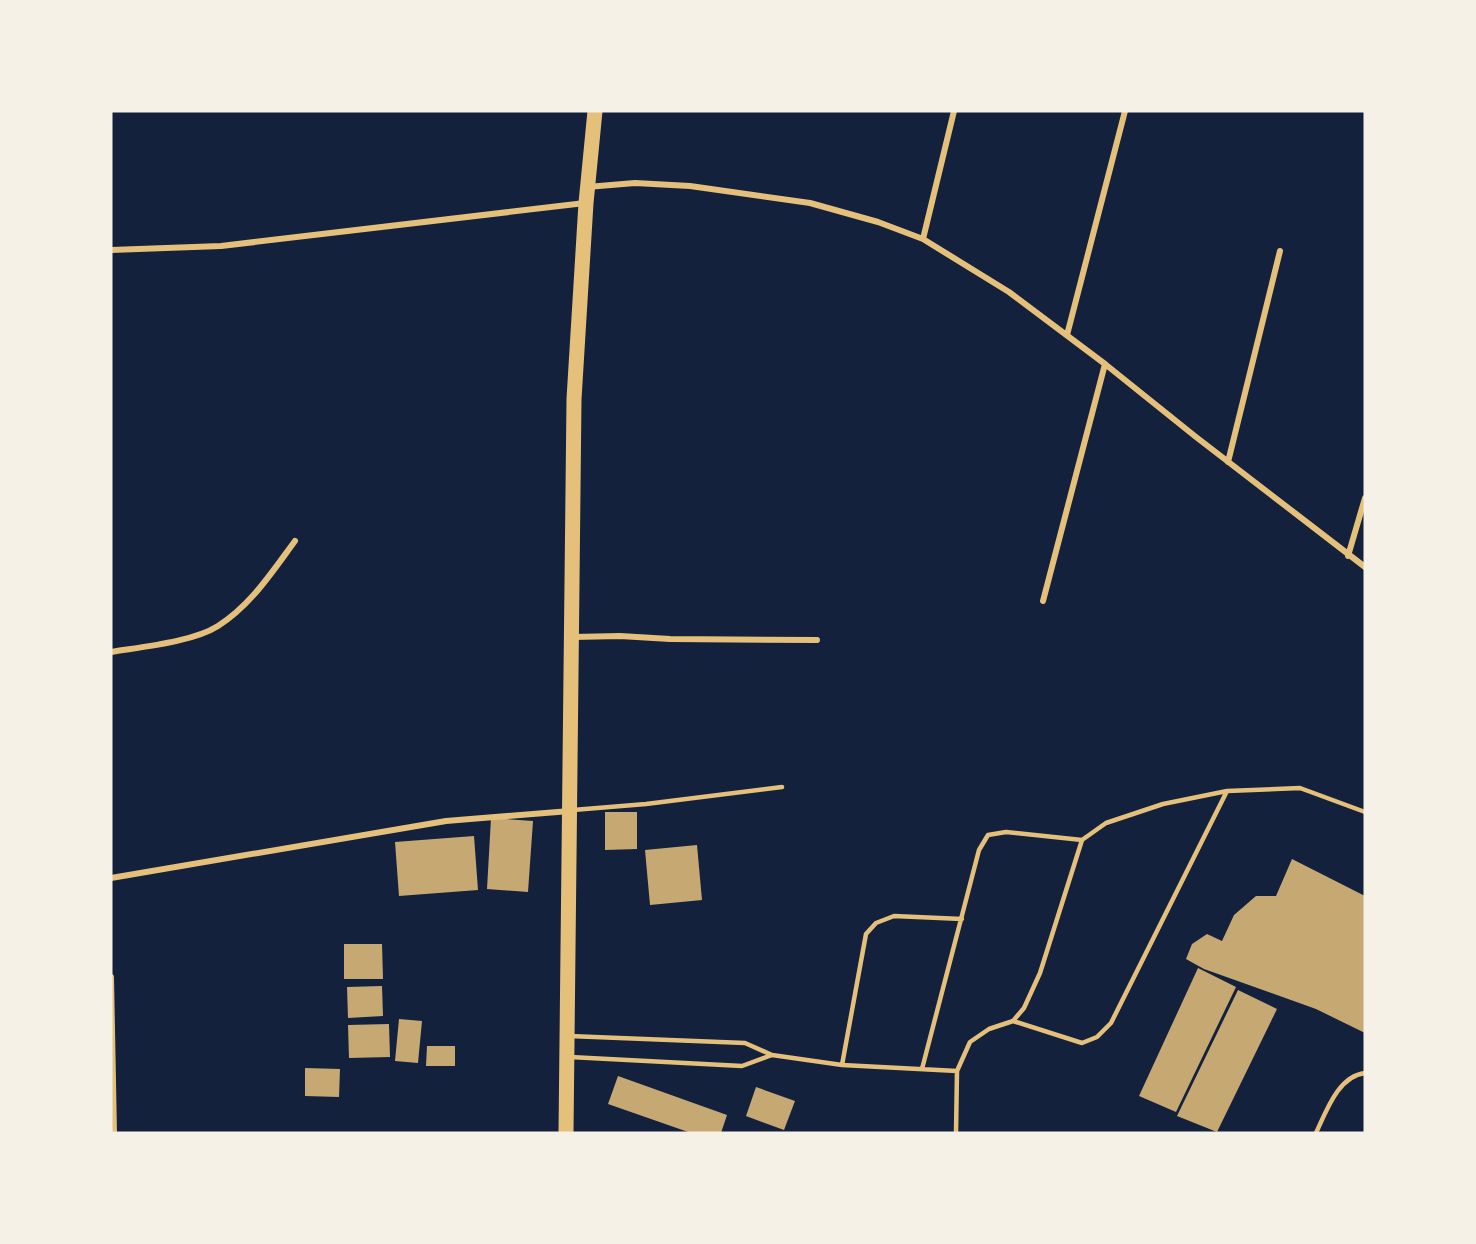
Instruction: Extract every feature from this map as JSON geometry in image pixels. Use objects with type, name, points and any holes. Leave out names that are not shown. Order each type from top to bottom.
[{"type":"main road","points":[[566,1133],[574,399],[586,195],[595,111]]},
{"type":"street","points":[[923,239],[954,111]]},
{"type":"street","points":[[1066,335],[1125,111]]},
{"type":"street","points":[[111,250],[221,246],[586,195],[635,183],[690,186],[810,203],[878,222],[923,239],[1009,292],[1365,567]]},
{"type":"street","points":[[1228,462],[1280,251]]},
{"type":"street","points":[[1043,601],[1105,364]]},
{"type":"street","points":[[1348,556],[1365,498]]},
{"type":"street","points":[[111,652],[184,639],[218,627],[256,594],[295,540]]},
{"type":"street","points":[[573,637],[817,640]]},
{"type":"street","points":[[111,878],[446,821],[571,811]]},
{"type":"street","points":[[111,977],[111,1079],[114,1133]]},
{"type":"lane","points":[[571,811],[782,787]]},
{"type":"lane","points":[[1013,1022],[1024,1008],[1040,973],[1082,840],[1106,823],[1163,804],[1227,791],[1300,788],[1365,812]]},
{"type":"lane","points":[[956,1133],[957,1071],[970,1042],[989,1029],[1013,1022],[1082,1043],[1097,1037],[1111,1023],[1227,791]]},
{"type":"lane","points":[[922,1069],[979,850],[988,835],[1005,832],[1082,840]]},
{"type":"lane","points":[[842,1065],[866,934],[876,923],[894,916],[962,919]]},
{"type":"lane","points":[[568,1036],[745,1043],[772,1055],[842,1065],[957,1071]]},
{"type":"lane","points":[[568,1057],[742,1066],[772,1055]]},
{"type":"lane","points":[[1316,1133],[1335,1092],[1358,1074],[1365,1073]]},
{"type":"building","points":[[605,812],[637,812],[637,849],[605,850]]},
{"type":"building","points":[[491,818],[533,821],[528,892],[487,889]]},
{"type":"building","points":[[474,836],[478,890],[399,896],[395,842]]},
{"type":"building","points":[[697,845],[702,900],[650,905],[645,850]]},
{"type":"building","points":[[1292,859],[1365,896],[1365,1033],[1316,1009],[1204,969],[1186,959],[1192,944],[1207,934],[1222,941],[1234,915],[1256,896],[1276,896]]},
{"type":"building","points":[[344,944],[382,944],[383,979],[344,979]]},
{"type":"building","points":[[1198,968],[1236,987],[1176,1112],[1139,1096]]},
{"type":"building","points":[[382,986],[383,1016],[348,1018],[347,987]]},
{"type":"building","points":[[1238,990],[1277,1009],[1217,1132],[1177,1116]]},
{"type":"building","points":[[399,1019],[422,1021],[418,1063],[395,1061]]},
{"type":"building","points":[[389,1024],[390,1057],[349,1058],[348,1025]]},
{"type":"building","points":[[427,1046],[455,1046],[455,1066],[426,1066]]},
{"type":"building","points":[[305,1068],[340,1069],[339,1097],[305,1096]]},
{"type":"building","points":[[618,1076],[727,1115],[721,1133],[691,1133],[608,1104]]},
{"type":"building","points":[[756,1087],[795,1101],[784,1130],[746,1116]]}]
